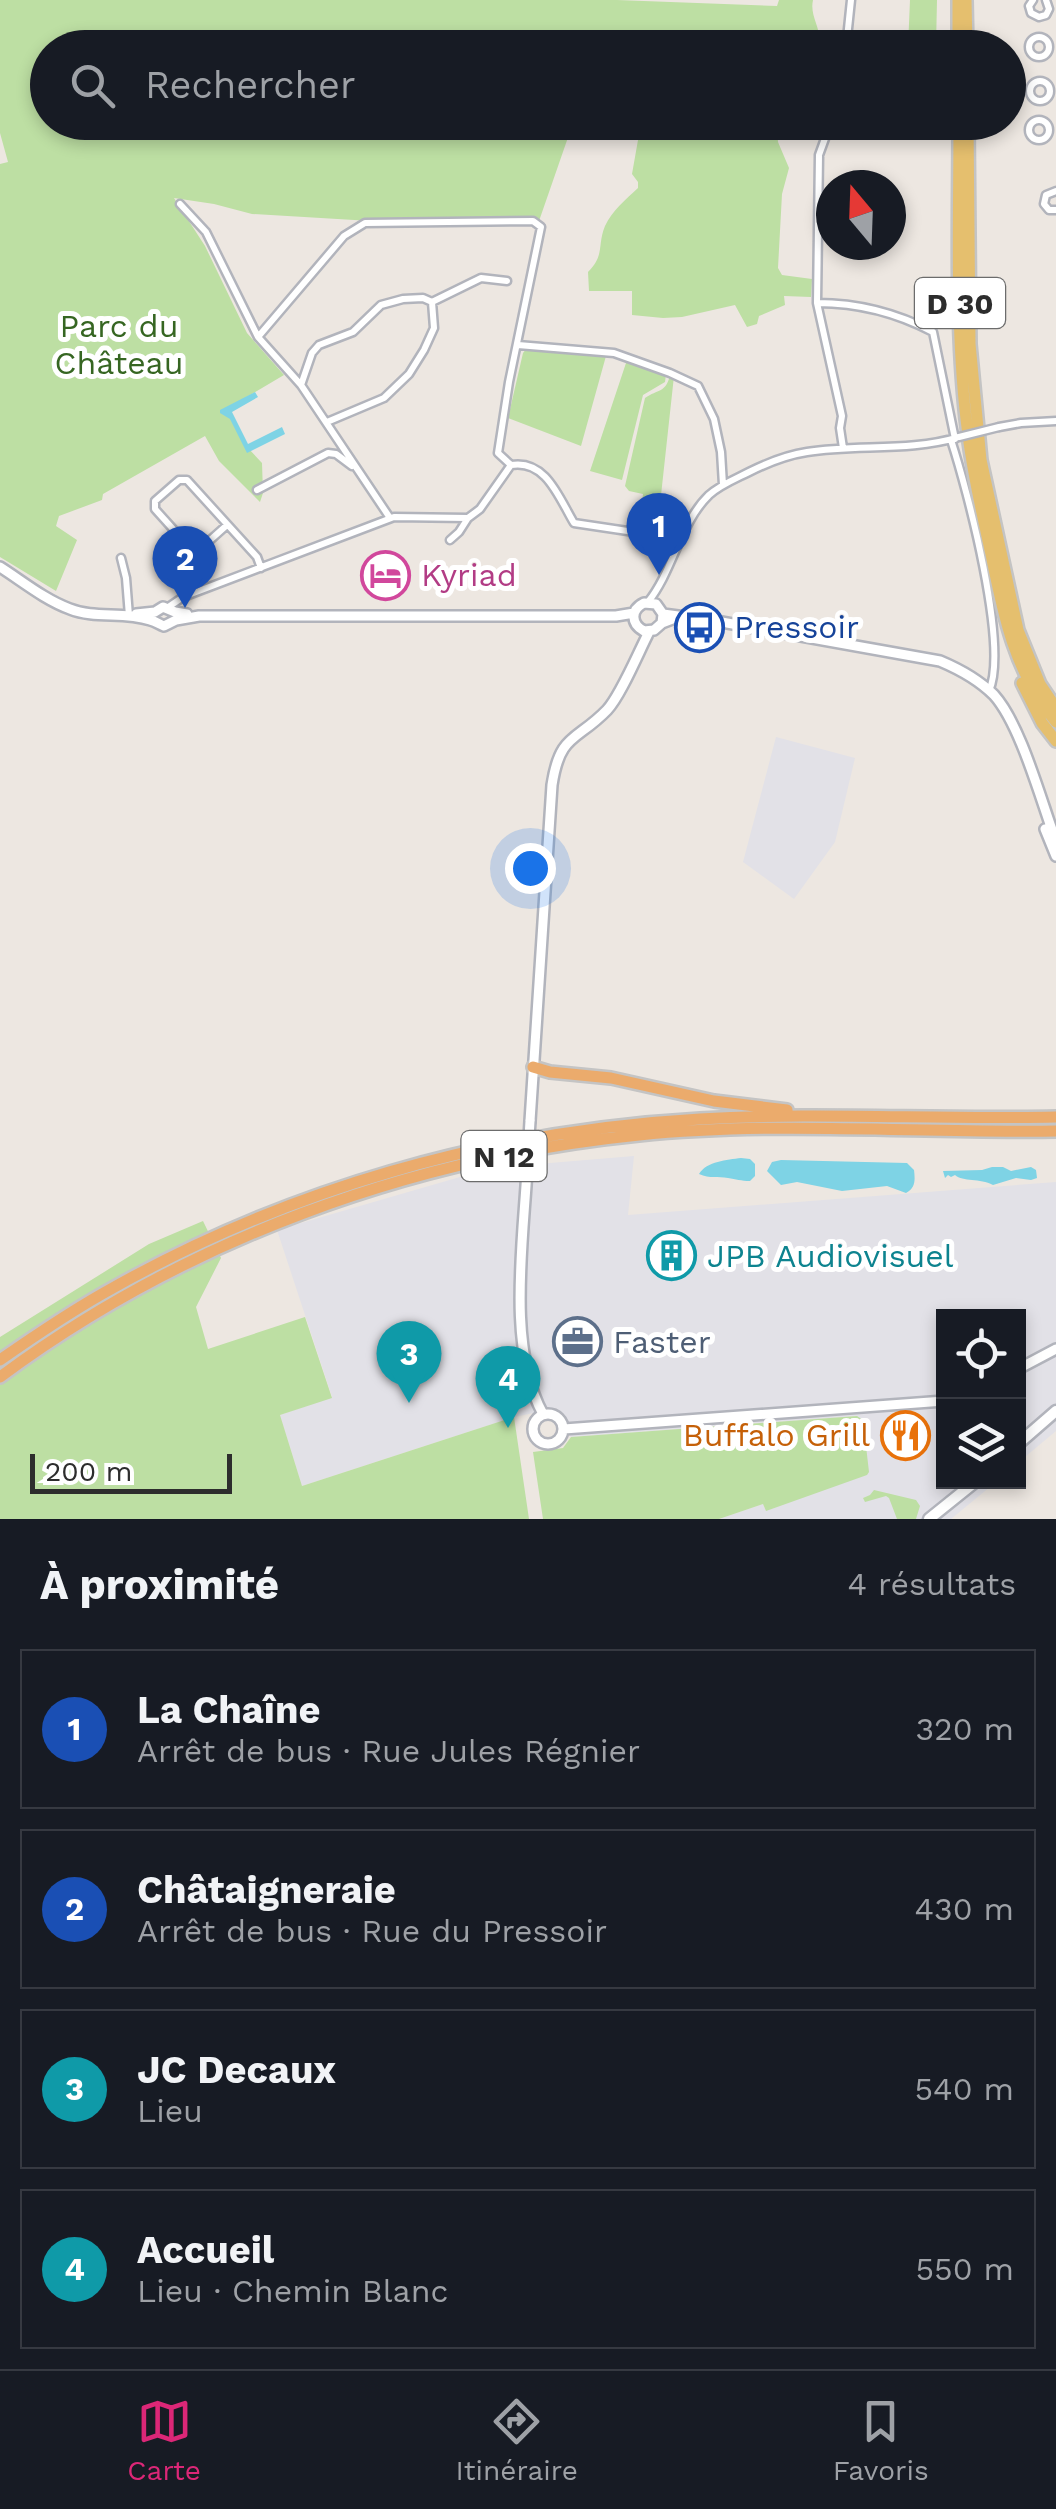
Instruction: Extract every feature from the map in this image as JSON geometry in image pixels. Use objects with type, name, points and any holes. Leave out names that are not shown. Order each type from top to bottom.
[{"type":"highway","points":[[533,1067],[611,1078],[714,1101],[807,1111],[826,1117]]},
{"type":"highway","name":"N 12","points":[[0,1360],[101,1294],[208,1239],[309,1198],[451,1155],[534,1138],[636,1124],[723,1118],[1056,1118]]},
{"type":"highway","name":"N 12","points":[[0,1377],[106,1307],[214,1251],[328,1204],[454,1167],[535,1149],[672,1133],[784,1128],[1056,1131]]},
{"type":"main road","points":[[958,0],[958,30]]},
{"type":"main road","points":[[966,0],[967,30]]},
{"type":"main road","name":"D 30","points":[[958,140],[960,340],[974,470],[1004,612],[1024,674],[1056,722]]},
{"type":"main road","name":"D 30","points":[[968,140],[972,370],[981,460],[1018,630],[1040,684],[1056,708]]},
{"type":"main road","points":[[996,538],[1005,552],[1022,626],[1034,658],[1056,694]]},
{"type":"main road","points":[[1004,612],[1003,627],[1016,669],[1036,712],[1056,741]]},
{"type":"main road","points":[[1026,1440],[1056,1415]]},
{"type":"main road","points":[[929,1519],[969,1489]]},
{"type":"main road","points":[[938,1519],[970,1489]]},
{"type":"street","points":[[848,30],[851,0]]},
{"type":"street","points":[[1033,0],[1033,15],[1043,17],[1052,12],[1046,0]]},
{"type":"street","points":[[824,140],[819,154],[817,303],[842,416],[843,448]]},
{"type":"street","points":[[1056,191],[1046,196],[1044,204],[1048,210],[1056,210]]},
{"type":"street","points":[[180,204],[206,232],[258,337],[327,422],[390,518]]},
{"type":"street","points":[[258,337],[344,236],[365,224],[533,221],[541,227],[498,453],[511,465],[538,468],[574,523],[681,538]]},
{"type":"street","points":[[432,302],[481,278],[507,281]]},
{"type":"street","points":[[300,385],[312,354],[320,345],[352,332],[381,305],[403,299],[423,298],[432,302]]},
{"type":"street","points":[[327,422],[384,398],[408,374],[434,328],[432,302]]},
{"type":"street","points":[[817,303],[856,304],[933,332],[992,626],[994,670],[985,687]]},
{"type":"street","points":[[518,345],[614,353],[698,386],[714,419],[723,485]]},
{"type":"street","points":[[543,1414],[531,1382],[520,1310],[556,761],[568,742],[609,708],[642,645],[639,605],[653,600],[702,503],[723,485],[781,458],[804,452],[901,448],[1021,423],[1056,421]]},
{"type":"street","points":[[257,490],[328,453],[341,457],[357,470]]},
{"type":"street","points":[[450,540],[480,509],[511,465]]},
{"type":"street","points":[[227,525],[198,550],[191,549],[155,509],[156,501],[179,480],[187,480],[257,557],[262,568]]},
{"type":"street","points":[[155,616],[161,626],[183,598],[390,518],[468,518]]},
{"type":"street","points":[[121,558],[130,616]]},
{"type":"street","points":[[0,567],[70,610],[96,615],[155,616]]},
{"type":"street","points":[[653,600],[662,619]]},
{"type":"street","points":[[155,616],[160,608],[170,614],[199,616],[616,616],[654,630],[662,619],[679,616],[940,661],[997,698],[1016,732],[1056,841]]},
{"type":"street","points":[[1036,788],[1037,805],[1056,856]]},
{"type":"street","points":[[1026,1365],[1056,1349]]},
{"type":"street","points":[[564,1429],[936,1402]]},
{"type":"street","points":[[543,1414],[558,1417],[564,1429],[553,1443],[536,1437],[533,1427],[543,1414]]},
{"type":"shaded area","points":[[776,737],[855,758],[835,842],[794,899],[743,862]]},
{"type":"shaded area","points":[[634,1156],[628,1215],[1056,1182],[1056,1431],[1026,1456],[1026,1309],[936,1309],[936,1489],[987,1489],[951,1519],[719,1519],[763,1504],[766,1511],[857,1416],[571,1437],[564,1429],[565,1418],[554,1409],[514,1417],[302,1486],[280,1415],[332,1397],[277,1230],[491,1168]]},
{"type":"green space","name":"Parc du Château","points":[[0,0],[617,0],[777,6],[779,0],[813,0],[818,30],[30,30],[30,140],[567,140],[539,221],[371,221],[252,214],[174,198],[205,246],[247,333],[284,375],[228,408],[248,448],[262,463],[263,493],[260,502],[219,461],[205,436],[103,494],[102,500],[59,516],[56,526],[77,540],[56,591],[0,557],[0,164],[8,162],[0,133]]},
{"type":"green space","points":[[910,0],[937,0],[936,30],[909,30]]},
{"type":"green space","points":[[638,140],[778,140],[789,168],[782,194],[778,268],[782,275],[812,279],[811,297],[784,296],[785,305],[759,316],[757,324],[747,327],[735,305],[663,318],[632,315],[632,291],[589,291],[588,272],[599,255],[605,226],[638,188],[632,174]]},
{"type":"green space","points":[[527,348],[606,356],[581,446],[508,418]]},
{"type":"green space","points":[[627,360],[666,374],[665,382],[643,395],[622,480],[590,471]]},
{"type":"green space","points":[[670,375],[674,376],[657,532],[638,529],[637,504],[642,504],[643,494],[625,486],[645,398],[664,388]]},
{"type":"green space","points":[[203,1221],[221,1258],[196,1307],[208,1349],[305,1317],[332,1398],[280,1415],[302,1486],[514,1417],[529,1519],[0,1519],[0,1337],[149,1244]]},
{"type":"green space","points":[[857,1416],[863,1420],[867,1475],[766,1511],[763,1504],[719,1519],[543,1519],[533,1452],[563,1448],[571,1437]]},
{"type":"green space","points":[[874,1490],[916,1500],[920,1506],[916,1519],[897,1519],[886,1496],[865,1502],[863,1498]]},
{"type":"water","points":[[255,392],[258,397],[232,412],[248,444],[282,427],[285,434],[247,453],[230,419],[220,410]]},
{"type":"water","points":[[741,1158],[755,1164],[755,1176],[750,1181],[699,1174],[712,1164]]},
{"type":"water","points":[[772,1162],[907,1163],[914,1170],[914,1183],[906,1193],[887,1186],[842,1191],[797,1182],[781,1185],[767,1171]]},
{"type":"water","points":[[992,1167],[1011,1171],[1031,1167],[1037,1178],[1016,1178],[993,1185],[955,1175],[945,1178],[943,1171],[982,1170]]},
{"type":"place","name":"Kyriad","points":[[386,575]]},
{"type":"place","name":"La Chaîne","points":[[659,575]]},
{"type":"place","name":"Châtaigneraie","points":[[185,608]]},
{"type":"place","name":"Pressoir","points":[[699,627]]},
{"type":"place","name":"JPB Audiovisuel","points":[[672,1256]]},
{"type":"place","name":"Faster","points":[[578,1342]]},
{"type":"place","name":"JC Decaux","points":[[409,1403]]},
{"type":"place","name":"Accueil","points":[[508,1428]]},
{"type":"place","name":"Buffalo Grill","points":[[905,1435]]}]
